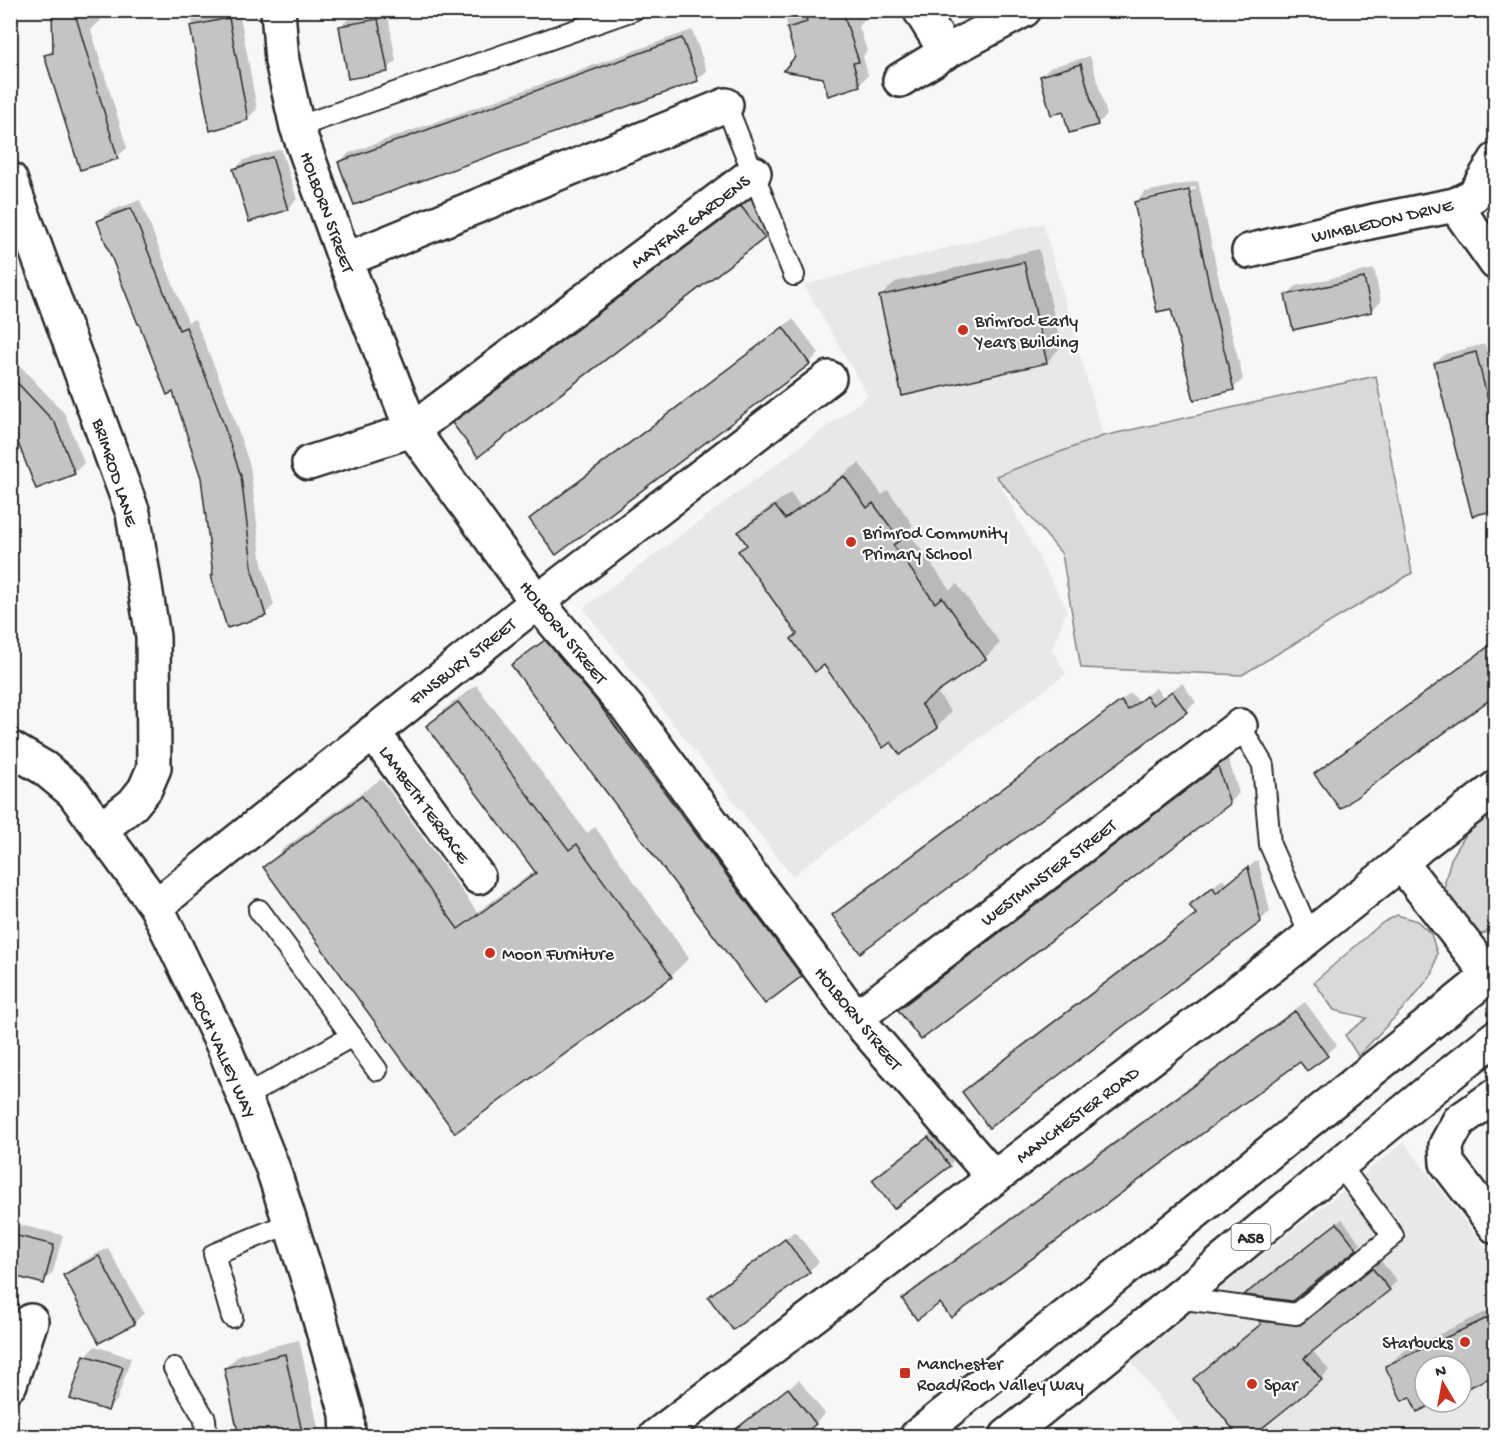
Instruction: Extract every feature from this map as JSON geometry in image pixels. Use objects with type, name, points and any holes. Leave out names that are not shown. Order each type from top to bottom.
[{"type":"main road","name":"HOLBORN STREET","points":[[278,10],[282,61],[297,127],[345,260],[412,430],[537,602],[629,710],[856,1018],[994,1178]]},
{"type":"main road","points":[[920,10],[946,51]]},
{"type":"main road","points":[[900,80],[946,51],[1024,10]]},
{"type":"main road","name":"MAYFAIR GARDENS","points":[[345,260],[726,105]]},
{"type":"main road","name":"WIMBLEDON DRIVE","points":[[1249,251],[1455,205],[1474,195],[1496,160]]},
{"type":"main road","name":"MAYFAIR GARDENS","points":[[309,463],[412,430],[754,173]]},
{"type":"main road","name":"BRIMROD LANE","points":[[10,179],[133,513],[153,637],[154,768],[145,789],[133,804],[100,830]]},
{"type":"main road","points":[[1455,205],[1496,263]]},
{"type":"main road","name":"FINSBURY STREET","points":[[156,906],[537,602],[830,378]]},
{"type":"main road","name":"WESTMINSTER STREET","points":[[856,1018],[1240,726]]},
{"type":"main road","name":"LAMBETH TERRACE","points":[[373,732],[478,877]]},
{"type":"main road","name":"ROCH VALLEY WAY","points":[[10,748],[44,768],[73,792],[156,906],[224,1047],[273,1169],[353,1429]]},
{"type":"main road","name":"MANCHESTER ROAD","points":[[656,1437],[1310,935],[1496,788]]},
{"type":"main road","points":[[917,1437],[1492,973],[1401,863]]},
{"type":"main road","name":"A58","points":[[1007,1437],[1496,1037]]},
{"type":"main road","points":[[1496,1095],[1459,1121],[1446,1145],[1447,1163],[1496,1227]]},
{"type":"main road","points":[[10,1384],[31,1322]]},
{"type":"lane","points":[[297,127],[633,10]]},
{"type":"lane","name":"MAYFAIR GARDENS","points":[[726,105],[754,173]]},
{"type":"lane","points":[[754,173],[794,275]]},
{"type":"lane","points":[[1240,726],[1263,765],[1270,845],[1310,935]]},
{"type":"lane","points":[[258,910],[377,1070]]},
{"type":"lane","points":[[244,1097],[352,1036]]},
{"type":"lane","points":[[1177,1298],[1296,1314],[1393,1236],[1339,1164]]},
{"type":"lane","points":[[232,1317],[214,1254],[290,1223]]},
{"type":"lane","points":[[174,1368],[205,1419],[206,1437]]},
{"type":"shaded area","name":"Brimrod Community Primary School","points":[[1043,223],[1103,436],[996,477],[1067,610],[1052,649],[1066,674],[792,876],[583,608],[868,396],[804,285]]},
{"type":"shaded area","points":[[1376,376],[1412,573],[1242,675],[1081,668],[1062,554],[996,476],[1103,436]]},
{"type":"shaded area","points":[[1491,808],[1495,808],[1495,924],[1485,933],[1474,936],[1445,898],[1445,881],[1451,859],[1466,834]]},
{"type":"shaded area","points":[[1397,915],[1417,921],[1431,934],[1437,953],[1433,973],[1413,998],[1358,1056],[1345,1035],[1367,1018],[1334,1010],[1314,982],[1382,923]]},
{"type":"shaded area","points":[[1404,1142],[1495,1260],[1495,1425],[1471,1436],[1189,1436],[1130,1360]]},
{"type":"building","points":[[52,10],[74,10],[118,159],[80,170],[44,55],[53,53]]},
{"type":"building","points":[[804,10],[842,10],[859,62],[853,63],[860,86],[828,96],[823,78],[783,71],[795,57],[787,28],[807,22]]},
{"type":"building","points":[[229,18],[248,120],[210,131],[190,26]]},
{"type":"building","points":[[378,19],[388,72],[348,79],[339,26]]},
{"type":"building","points":[[682,38],[698,81],[354,205],[338,162]]},
{"type":"building","points":[[1081,64],[1098,125],[1069,133],[1063,111],[1051,115],[1040,76]]},
{"type":"building","points":[[272,157],[288,210],[249,222],[233,169]]},
{"type":"building","points":[[1189,190],[1234,390],[1194,400],[1171,309],[1157,312],[1134,202]]},
{"type":"building","points":[[741,206],[765,238],[478,457],[452,423]]},
{"type":"building","points":[[131,208],[179,330],[186,327],[217,405],[241,476],[253,574],[266,616],[227,628],[211,576],[213,575],[201,478],[173,392],[167,395],[97,221]]},
{"type":"building","name":"Brimrod Early Years Building","points":[[1024,262],[1047,363],[902,396],[879,296]]},
{"type":"building","points":[[1364,278],[1372,312],[1293,330],[1285,295]]},
{"type":"building","points":[[783,327],[810,364],[556,555],[529,519]]},
{"type":"building","points":[[1476,352],[1496,432],[1496,510],[1472,516],[1434,363]]},
{"type":"building","points":[[10,375],[55,423],[75,474],[36,489],[10,422]]},
{"type":"building","points":[[844,476],[867,508],[873,503],[900,540],[893,545],[935,603],[942,597],[986,659],[921,704],[938,728],[900,755],[891,742],[883,748],[824,665],[815,672],[791,639],[797,634],[738,551],[747,545],[738,532],[775,506],[785,519]]},
{"type":"building","points":[[545,640],[595,699],[802,976],[765,1004],[511,665]]},
{"type":"building","points":[[1496,641],[1496,695],[1340,809],[1314,774]]},
{"type":"building","points":[[1172,691],[1187,712],[860,953],[832,915],[1121,701],[1128,710],[1146,696],[1153,705]]},
{"type":"building","name":"Moon Furniture","points":[[458,702],[569,850],[577,844],[672,977],[455,1133],[263,867],[362,796],[458,929],[536,873],[426,726]]},
{"type":"building","points":[[1218,766],[1230,804],[921,1040],[898,1010]]},
{"type":"building","points":[[1248,867],[1261,922],[989,1128],[962,1092],[1196,914],[1189,905],[1213,887],[1216,893]]},
{"type":"building","points":[[1295,1011],[1328,1056],[1307,1071],[1300,1062],[951,1318],[940,1303],[917,1320],[902,1299]]},
{"type":"building","points":[[928,1137],[950,1166],[894,1209],[872,1180]]},
{"type":"building","points":[[1337,1223],[1357,1249],[1292,1301],[1244,1295]]},
{"type":"building","points":[[10,1234],[54,1245],[44,1284],[10,1275]]},
{"type":"building","points":[[785,1239],[810,1272],[733,1330],[708,1297]]},
{"type":"building","points":[[99,1256],[135,1324],[99,1343],[63,1275]]},
{"type":"building","name":"Spar","points":[[1372,1268],[1390,1290],[1304,1358],[1322,1380],[1251,1437],[1239,1437],[1193,1379],[1261,1324],[1259,1321],[1300,1325]]},
{"type":"building","name":"Starbucks","points":[[1496,1314],[1496,1375],[1473,1386],[1473,1354],[1413,1354],[1413,1403],[1410,1397],[1402,1401],[1385,1366]]},
{"type":"building","points":[[285,1354],[303,1437],[239,1437],[224,1368]]},
{"type":"building","points":[[84,1355],[123,1367],[108,1411],[70,1399]]},
{"type":"building","points":[[788,1388],[816,1424],[800,1437],[726,1437]]},
{"type":"place","name":"Brimrod Early Years Building","points":[[963,330]]},
{"type":"place","name":"Brimrod Community Primary School","points":[[851,542]]},
{"type":"place","name":"Moon Furniture","points":[[490,953]]},
{"type":"place","name":"Starbucks","points":[[1465,1342]]},
{"type":"place","name":"Manchester Road/Roch Valley Way","points":[[905,1373]]},
{"type":"place","name":"Spar","points":[[1252,1384]]}]
